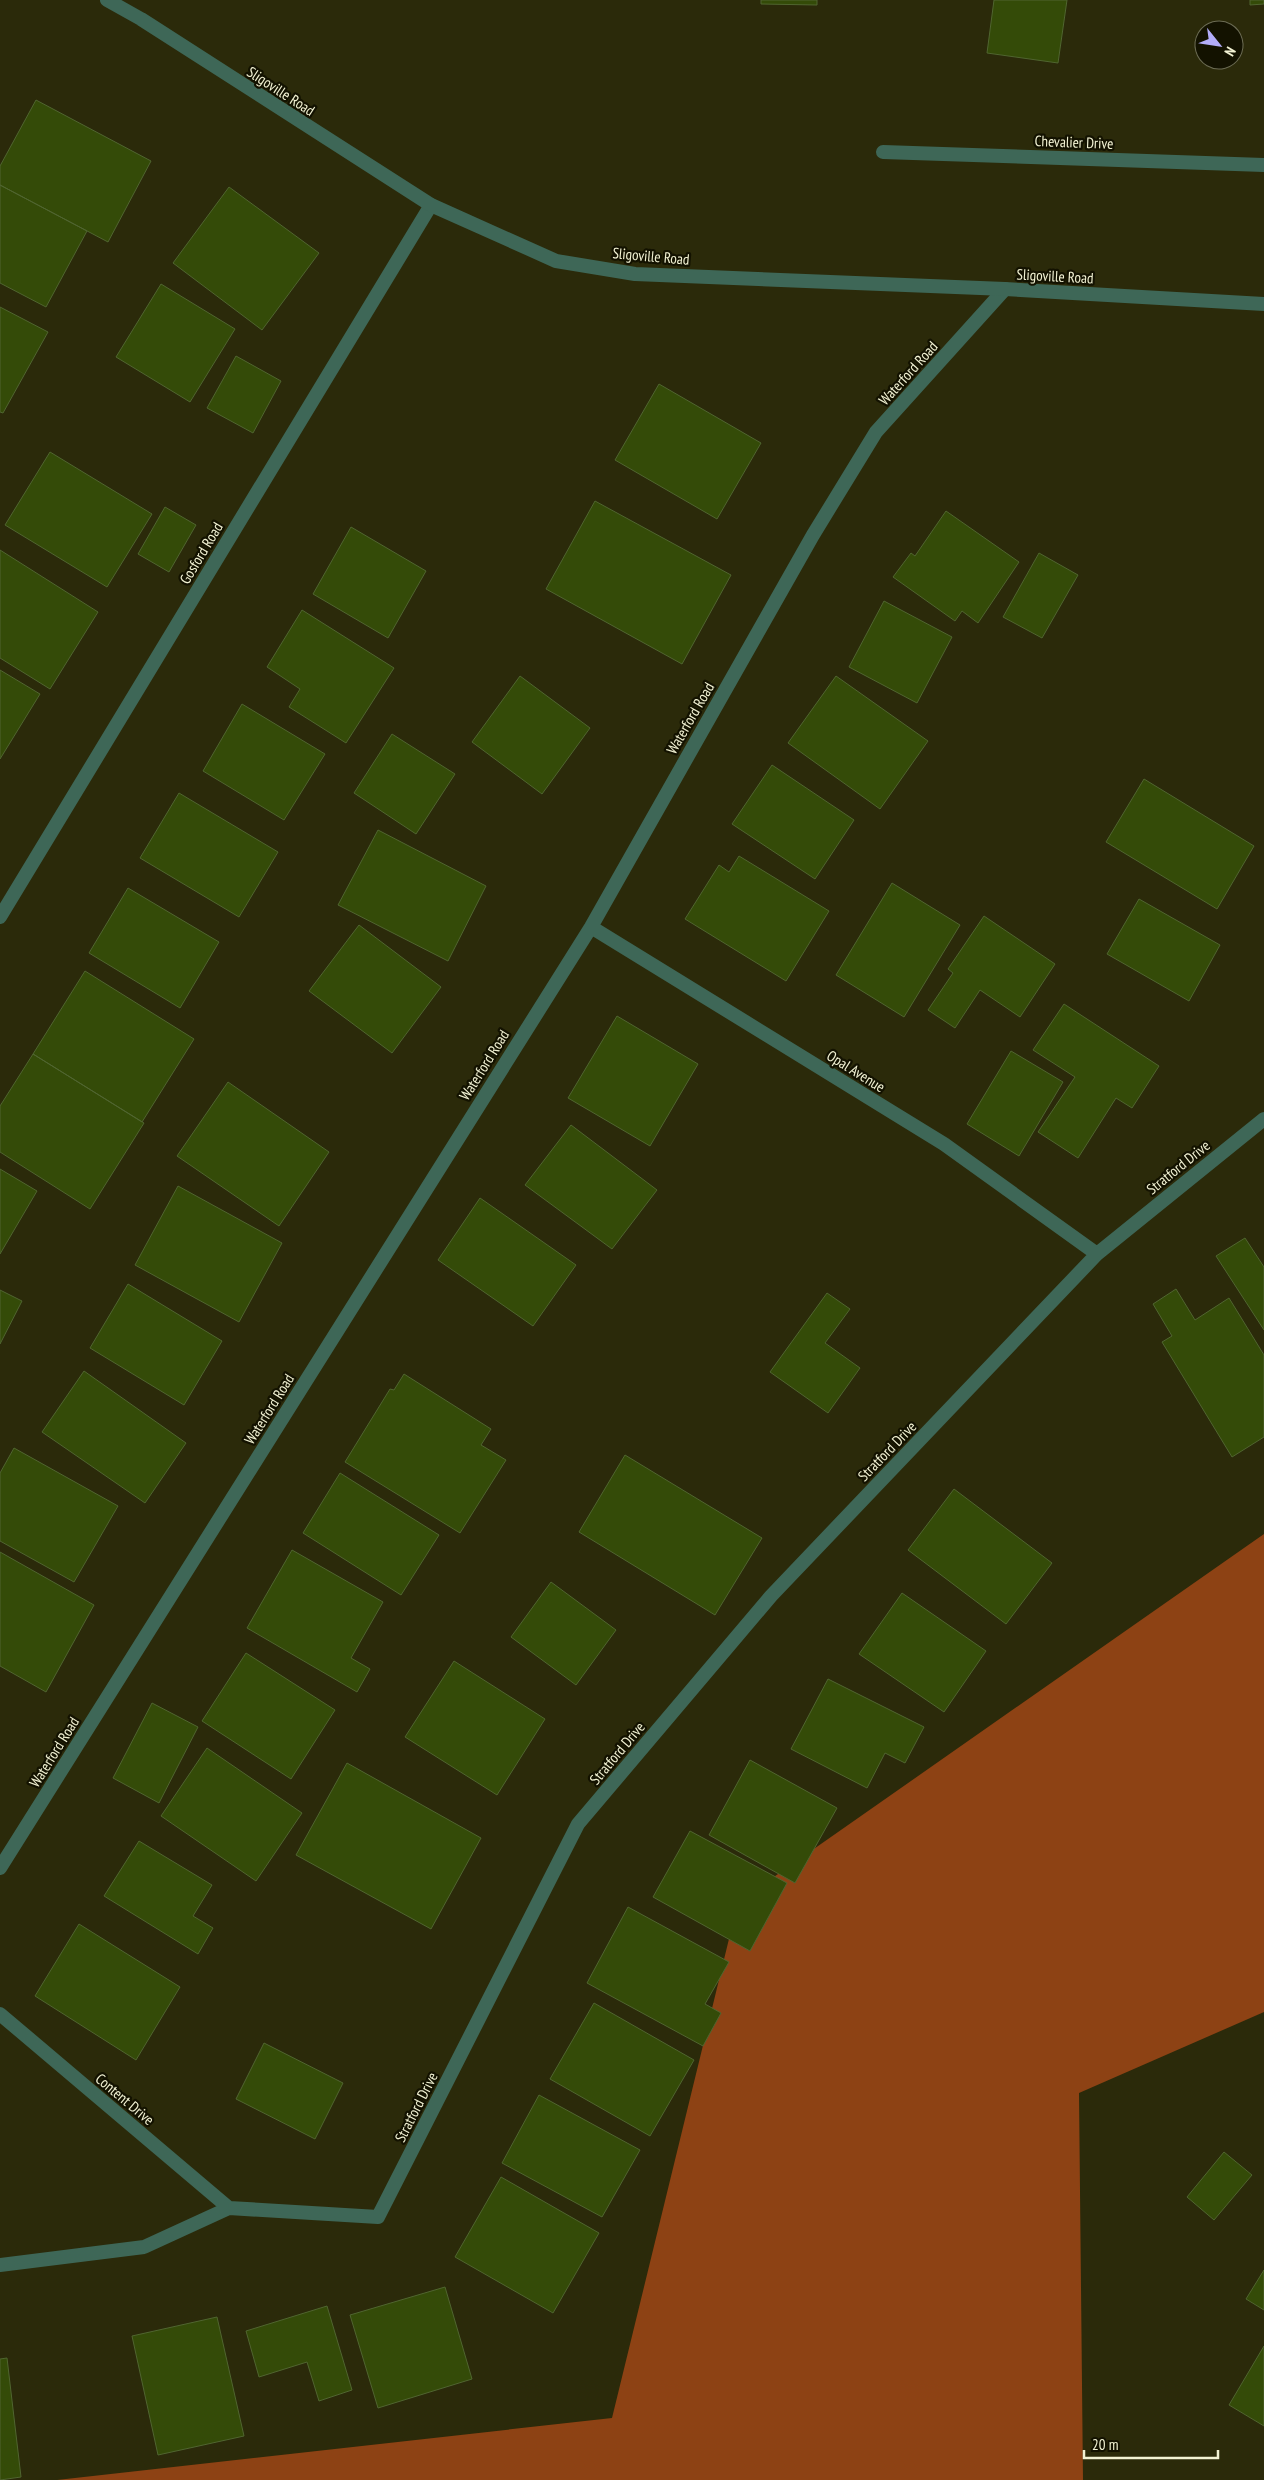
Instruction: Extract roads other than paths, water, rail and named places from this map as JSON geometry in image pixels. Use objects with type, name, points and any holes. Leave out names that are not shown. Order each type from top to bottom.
[{"type":"street","name":"Sligoville Road","points":[[108,0],[141,19],[431,206],[556,261],[636,274],[1005,289],[1264,304]]},
{"type":"street","name":"Chevalier Drive","points":[[883,152],[1264,165]]},
{"type":"street","name":"Gosford Road","points":[[0,917],[431,206]]},
{"type":"street","name":"Waterford Road","points":[[0,1868],[591,927],[812,535],[876,432],[1005,289]]},
{"type":"street","name":"Opal Avenue","points":[[591,927],[944,1144],[1097,1254]]},
{"type":"street","name":"Stratford Drive","points":[[0,2265],[144,2246],[229,2208],[378,2216],[578,1824],[772,1596],[1097,1254],[1264,1119]]},
{"type":"street","name":"Content Drive","points":[[0,2014],[229,2208]]}]
